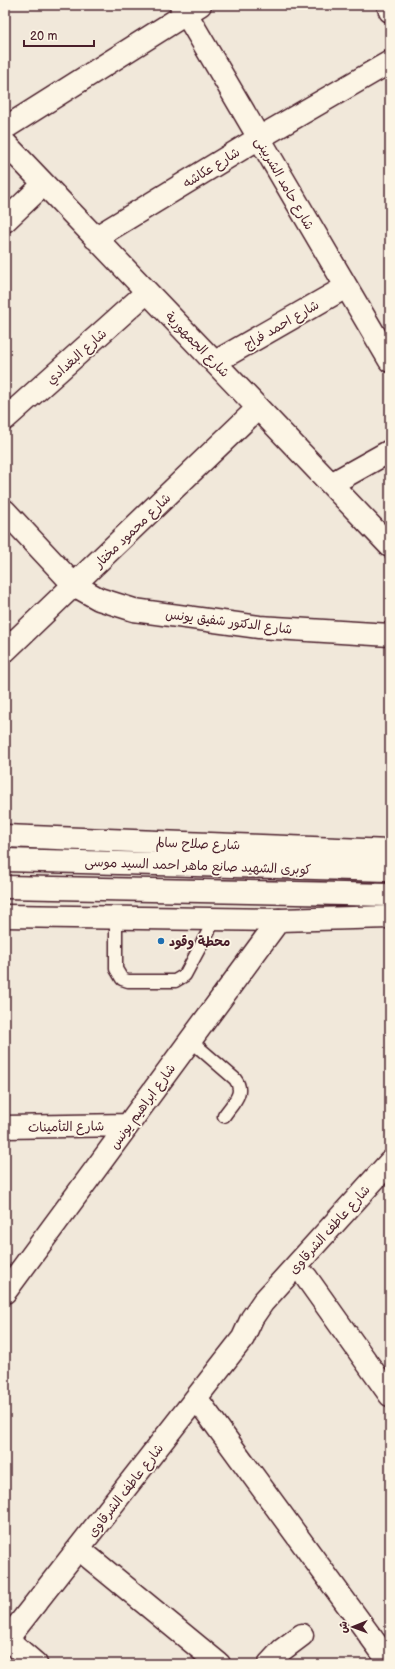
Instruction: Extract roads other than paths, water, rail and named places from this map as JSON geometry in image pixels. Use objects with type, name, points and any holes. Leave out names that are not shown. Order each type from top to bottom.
[{"type":"street","points":[[388,5],[390,11]]},
{"type":"street","points":[[5,128],[189,8]]},
{"type":"street","name":"شارع حامد الشربينى","points":[[189,8],[258,138],[390,361]]},
{"type":"street","name":"شارع عكاشه","points":[[95,238],[258,138],[390,62]]},
{"type":"street","name":"شارع الجمهورية","points":[[5,143],[390,546]]},
{"type":"street","points":[[5,221],[44,184]]},
{"type":"street","name":"شارع احمد فراج","points":[[215,362],[346,286]]},
{"type":"street","name":"شارع البغدادي","points":[[5,419],[148,292]]},
{"type":"street","name":"شارع محمود مختار","points":[[5,651],[258,408]]},
{"type":"street","points":[[331,484],[390,451]]},
{"type":"street","name":"شارع الدكتور شفيق يونس","points":[[5,511],[74,585],[99,599],[134,610],[259,627],[390,635]]},
{"type":"street","name":"شارع صلاح سالم","points":[[5,836],[390,851]]},
{"type":"street","name":"كوبرى الشهيد صانع ماهر احمد السيد موسى","points":[[5,860],[390,870]]},
{"type":"street","name":"كوبرى الشهيد صانع ماهر احمد السيد موسى","points":[[5,887],[166,889],[390,895]]},
{"type":"street","points":[[5,916],[279,920],[390,917]]},
{"type":"street","name":"شارع ابراهيم يونس","points":[[5,1292],[279,920]]},
{"type":"street","name":"شارع التأمينات","points":[[5,1127],[128,1125]]},
{"type":"street","name":"شارع عاطف الشرقاوى","points":[[6,1640],[197,1399],[243,1338],[252,1318],[263,1302],[390,1162]]},
{"type":"street","name":"شارع عاطف الشرقاوى","points":[[243,1338],[261,1326],[390,1181]]},
{"type":"street","points":[[306,1277],[390,1395]]},
{"type":"street","points":[[197,1399],[390,1663]]},
{"type":"street","points":[[79,1549],[219,1664]]},
{"type":"street","points":[[269,1664],[282,1650],[302,1635]]},
{"type":"street","points":[[6,1640],[36,1664]]},
{"type":"lane","points":[[116,918],[116,969],[122,979],[128,981],[175,980],[180,978],[188,969],[215,919]]},
{"type":"lane","points":[[190,1040],[239,1084],[238,1096],[224,1116]]},
{"type":"place","name":"محطة وقود","points":[[161,941]]}]
